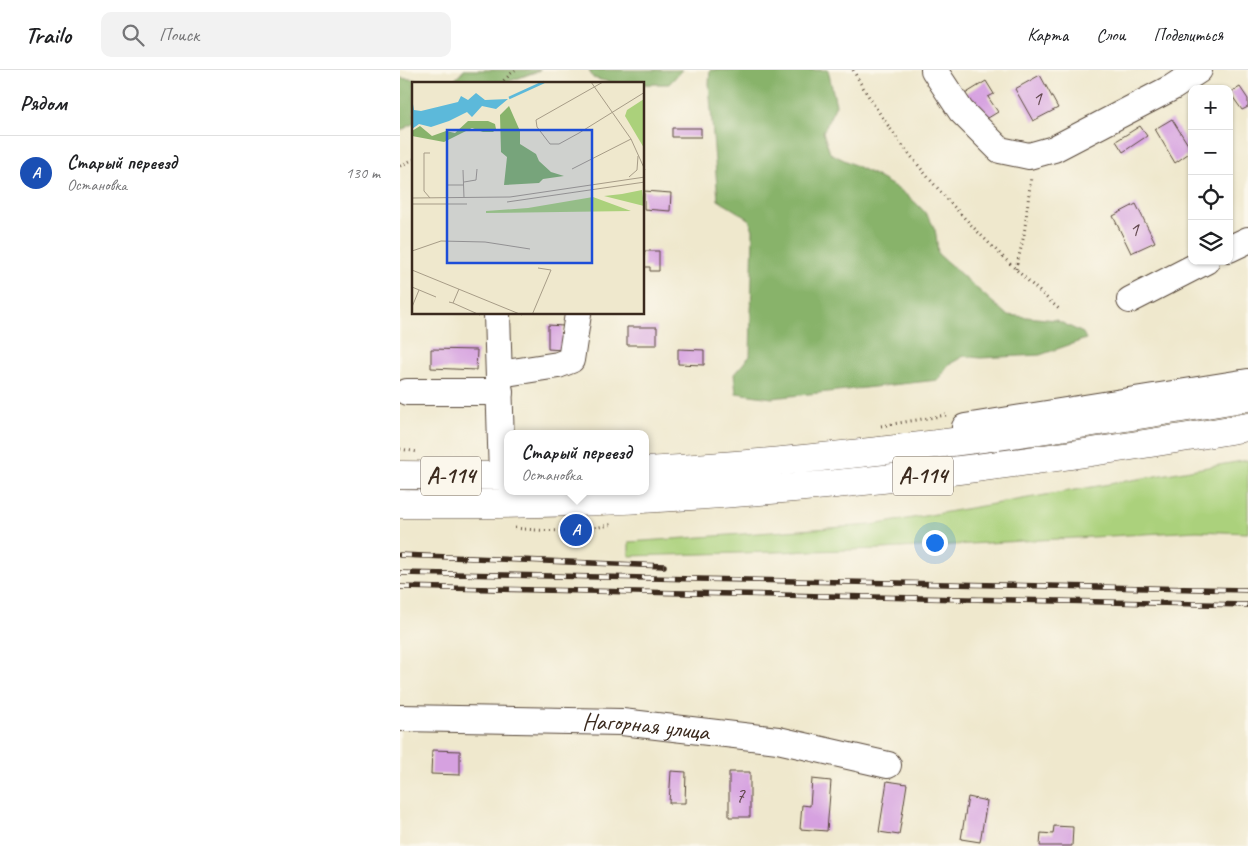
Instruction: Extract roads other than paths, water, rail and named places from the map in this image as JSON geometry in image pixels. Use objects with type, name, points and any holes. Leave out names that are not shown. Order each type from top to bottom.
[{"type":"highway","name":"А-114","points":[[649,471],[769,464],[947,444],[1248,397]]},
{"type":"highway","name":"А-114","points":[[400,504],[460,505],[702,496],[820,487],[947,473],[1064,457],[1248,427]]},
{"type":"highway","name":"А-114","points":[[400,475],[504,476]]},
{"type":"street","points":[[934,70],[961,111],[1000,150],[1029,156],[1054,149],[1174,87],[1199,70]]},
{"type":"street","points":[[1233,247],[1248,240]]},
{"type":"street","points":[[1130,300],[1198,265]]},
{"type":"street","points":[[497,315],[504,457]]},
{"type":"street","points":[[407,392],[500,383],[571,360],[578,315]]},
{"type":"street","points":[[769,464],[979,425],[1248,382]]},
{"type":"street","name":"Нагорная улица","points":[[400,718],[622,722],[778,740],[888,765]]},
{"type":"railway","points":[[400,555],[664,566]]},
{"type":"railway","points":[[400,573],[1248,590]]},
{"type":"railway","points":[[400,587],[1248,605]]},
{"type":"place","name":"Старый переезд","points":[[576,530]]}]
